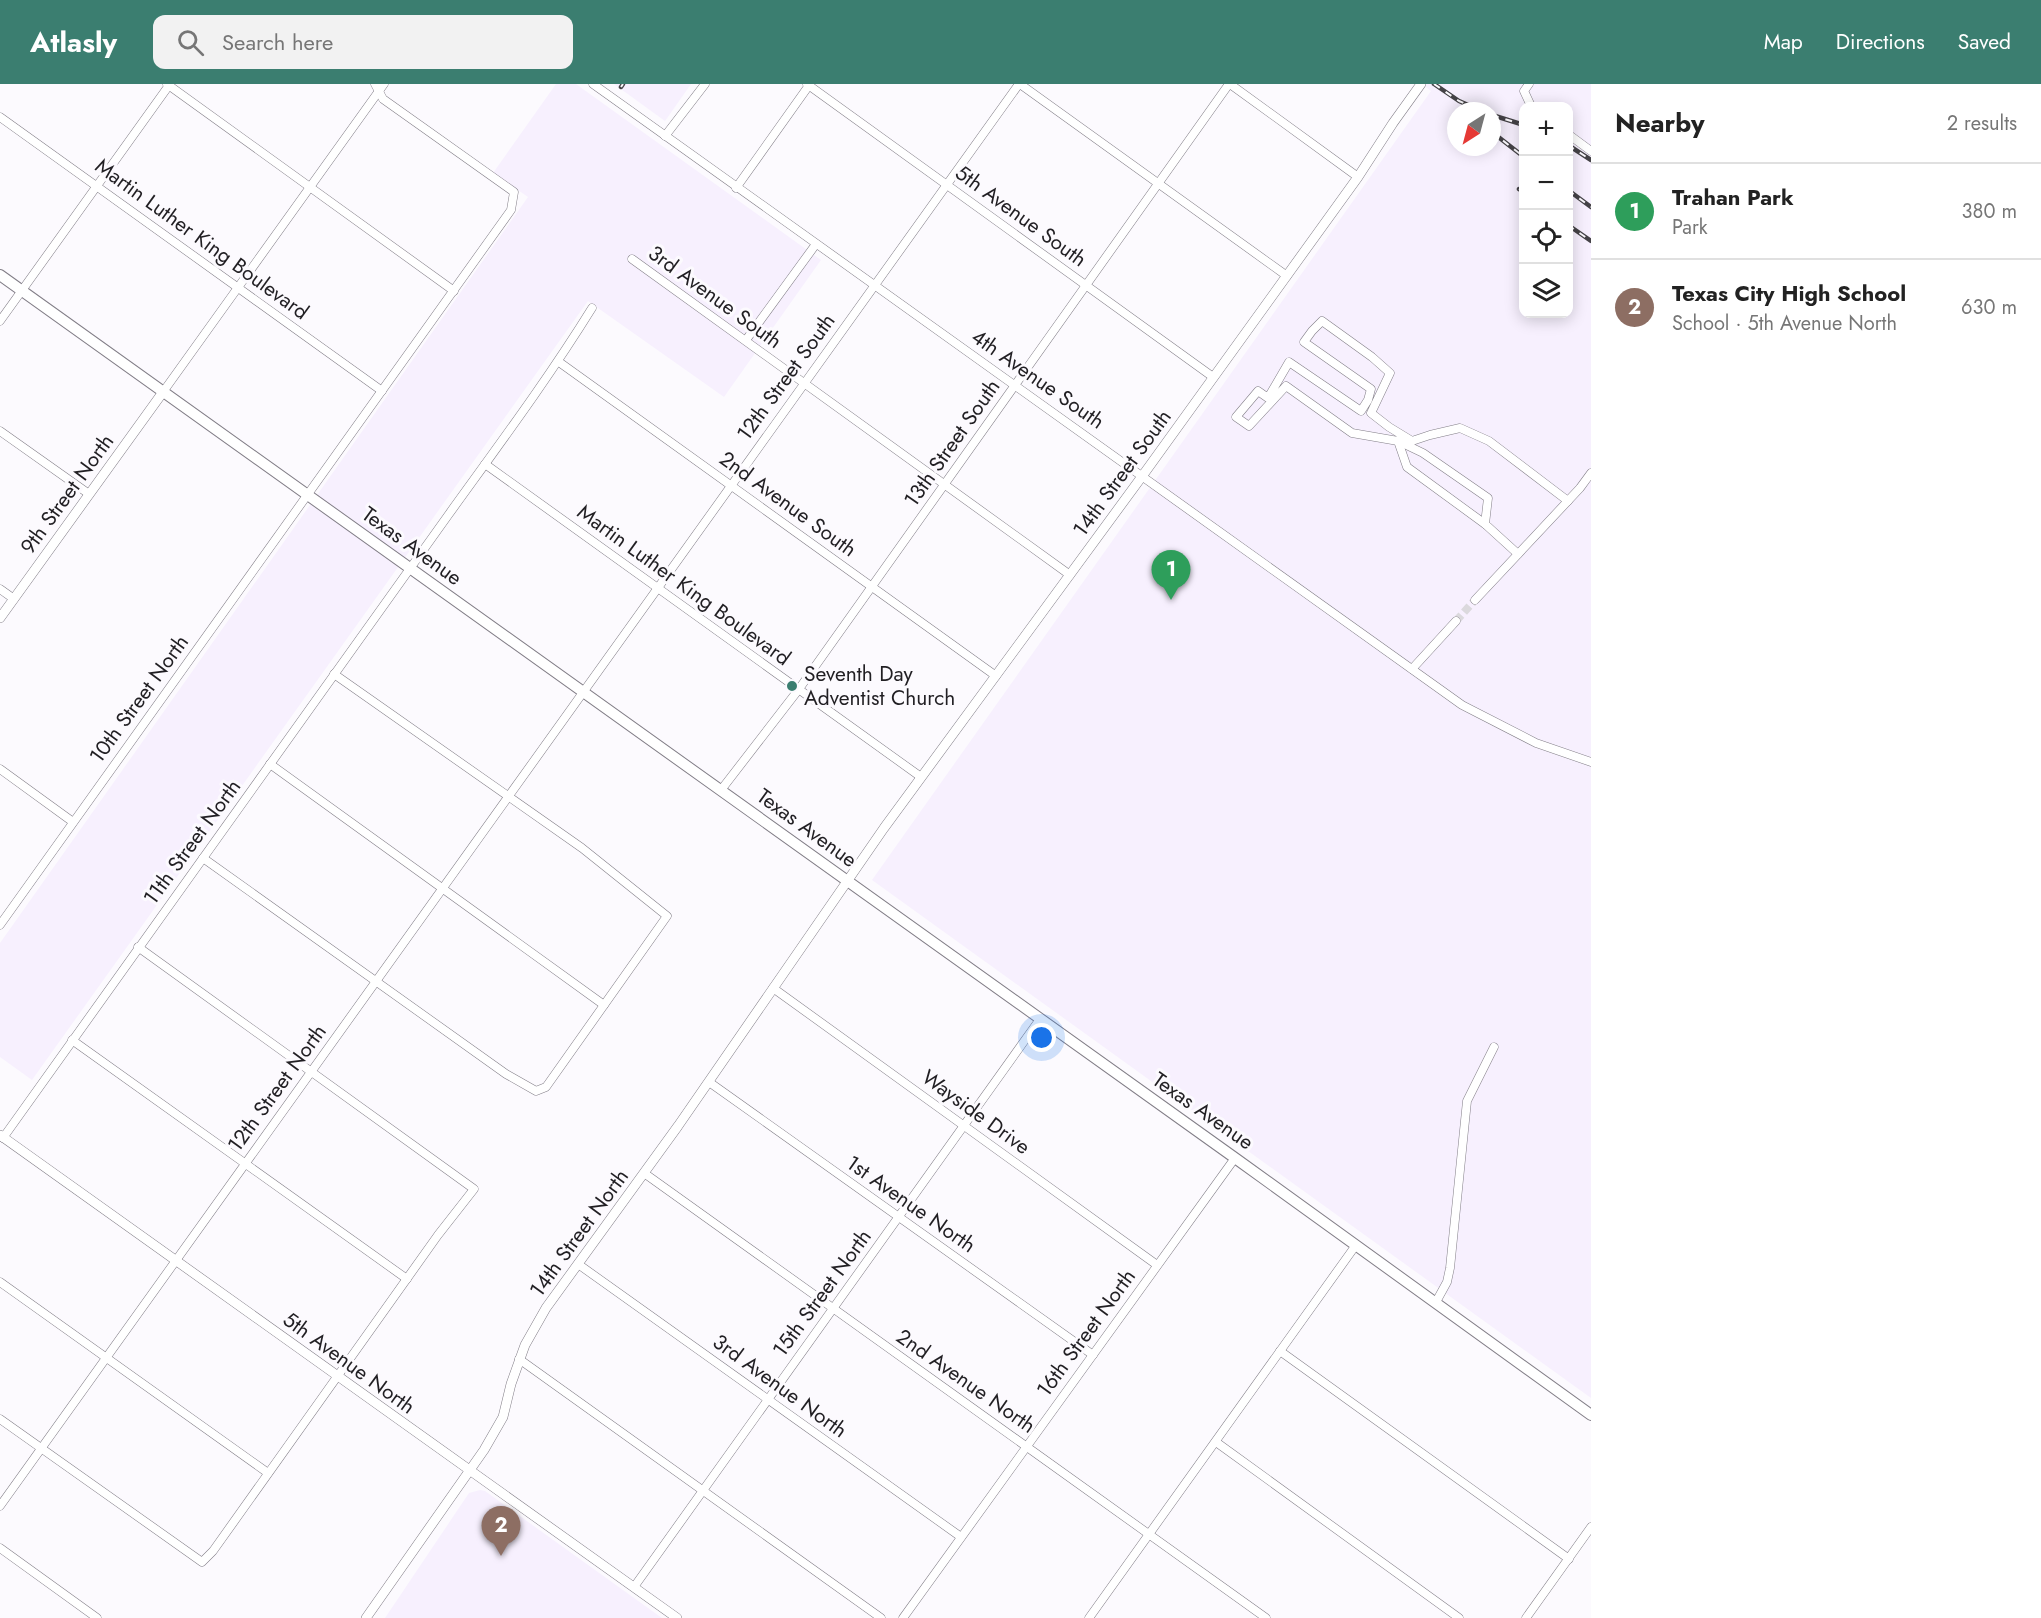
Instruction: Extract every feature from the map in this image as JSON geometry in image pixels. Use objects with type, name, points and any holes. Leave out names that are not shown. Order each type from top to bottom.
[{"type":"main road","name":"Texas Avenue","points":[[0,275],[1591,1415]]},
{"type":"street","points":[[0,321],[169,84],[454,291]]},
{"type":"street","name":"4th Avenue South","points":[[593,84],[1462,705],[1536,743],[1591,762]]},
{"type":"street","points":[[665,136],[705,84]]},
{"type":"street","points":[[736,188],[808,84]]},
{"type":"street","name":"5th Avenue South","points":[[808,84],[1213,377]]},
{"type":"street","points":[[1019,84],[1287,276]]},
{"type":"street","name":"12th Street South","points":[[583,692],[1019,84]]},
{"type":"street","points":[[1229,84],[1358,177]]},
{"type":"street","name":"13th Street South","points":[[721,790],[799,689],[1229,84]]},
{"type":"street","points":[[1528,102],[1524,91],[1529,84]]},
{"type":"street","name":"14th Street South","points":[[848,881],[921,777],[1358,177],[1417,85]]},
{"type":"street","points":[[163,392],[310,187],[379,86]]},
{"type":"street","name":"10th Street North","points":[[0,925],[512,210],[514,192],[383,99],[379,86]]},
{"type":"street","name":"Martin Luther King Boulevard","points":[[0,117],[382,391]]},
{"type":"street","points":[[1573,137],[1591,151]]},
{"type":"street","points":[[746,340],[816,244]]},
{"type":"street","name":"3rd Avenue South","points":[[632,259],[1070,575]]},
{"type":"street","name":"11th Street North","points":[[2,1137],[559,362],[592,308]]},
{"type":"street","points":[[1485,524],[1488,498],[1423,453],[1398,441],[1352,433],[1286,386],[1249,426],[1236,417],[1258,391],[1268,398],[1289,362],[1361,411],[1368,400],[1371,389],[1304,342],[1311,331],[1322,321],[1390,373],[1371,413],[1389,427],[1412,441],[1460,429],[1489,441],[1568,501]]},
{"type":"street","name":"2nd Avenue South","points":[[559,362],[996,676]]},
{"type":"street","name":"9th Street North","points":[[0,618],[163,392]]},
{"type":"street","points":[[0,430],[89,494]]},
{"type":"street","points":[[1398,441],[1407,467],[1485,524],[1518,554]]},
{"type":"street","name":"Martin Luther King Boulevard","points":[[485,464],[921,777]]},
{"type":"street","points":[[1475,600],[1568,501],[1591,473]]},
{"type":"street","points":[[0,589],[14,599]]},
{"type":"street","points":[[1412,669],[1456,621]]},
{"type":"street","points":[[202,858],[506,1074],[534,1090],[546,1087],[667,916],[582,848],[334,674]]},
{"type":"street","name":"12th Street North","points":[[0,1506],[583,692]]},
{"type":"street","points":[[270,764],[604,1005]]},
{"type":"street","points":[[0,769],[74,822]]},
{"type":"street","name":"14th Street North","points":[[366,1618],[484,1450],[503,1417],[519,1359],[546,1308],[709,1082],[848,881]]},
{"type":"street","points":[[0,1419],[202,1562],[213,1551],[474,1189],[138,947]]},
{"type":"street","name":"Wayside Drive","points":[[773,988],[1157,1265]]},
{"type":"street","name":"15th Street North","points":[[634,1587],[1040,1019]]},
{"type":"street","points":[[72,1040],[407,1279]]},
{"type":"street","points":[[1436,1302],[1442,1294],[1448,1275],[1467,1101],[1494,1047]]},
{"type":"street","name":"1st Avenue North","points":[[709,1082],[1093,1355]]},
{"type":"street","name":"5th Avenue North","points":[[2,1137],[677,1618]]},
{"type":"street","name":"16th Street North","points":[[903,1618],[1235,1158]]},
{"type":"street","name":"2nd Avenue North","points":[[644,1173],[1266,1618]]},
{"type":"street","points":[[1089,1618],[1356,1245]]},
{"type":"street","name":"3rd Avenue North","points":[[578,1264],[961,1538]]},
{"type":"street","points":[[0,1282],[268,1473]]},
{"type":"street","points":[[1280,1351],[1569,1559]]},
{"type":"street","points":[[519,1359],[881,1618]]},
{"type":"street","points":[[1216,1442],[1459,1618]]},
{"type":"street","points":[[1527,1618],[1591,1527]]},
{"type":"street","points":[[0,1548],[97,1618]]},
{"type":"shaded area","points":[[556,84],[576,84],[821,260],[724,397],[588,301],[32,1080],[0,1057],[0,943],[528,197],[493,173]]},
{"type":"shaded area","points":[[614,84],[691,84],[665,121]]},
{"type":"shaded area","points":[[1422,84],[1591,84],[1591,1398],[872,880],[1431,91]]},
{"type":"shaded area","points":[[485,1491],[662,1618],[385,1618],[469,1493]]},
{"type":"tunnel","points":[[1456,621],[1475,600]]},
{"type":"railway","points":[[1434,84],[1461,102]]},
{"type":"railway","points":[[1501,118],[1519,123]]},
{"type":"railway","points":[[1501,139],[1523,156]]},
{"type":"railway","points":[[1573,148],[1591,160]]},
{"type":"railway","points":[[1573,194],[1591,207]]},
{"type":"railway","points":[[1573,228],[1591,241]]},
{"type":"place","name":"Trahan Park","points":[[1171,600]]},
{"type":"place","name":"Seventh Day Adventist Church","points":[[792,686]]},
{"type":"place","name":"Texas City High School","points":[[501,1556]]}]
